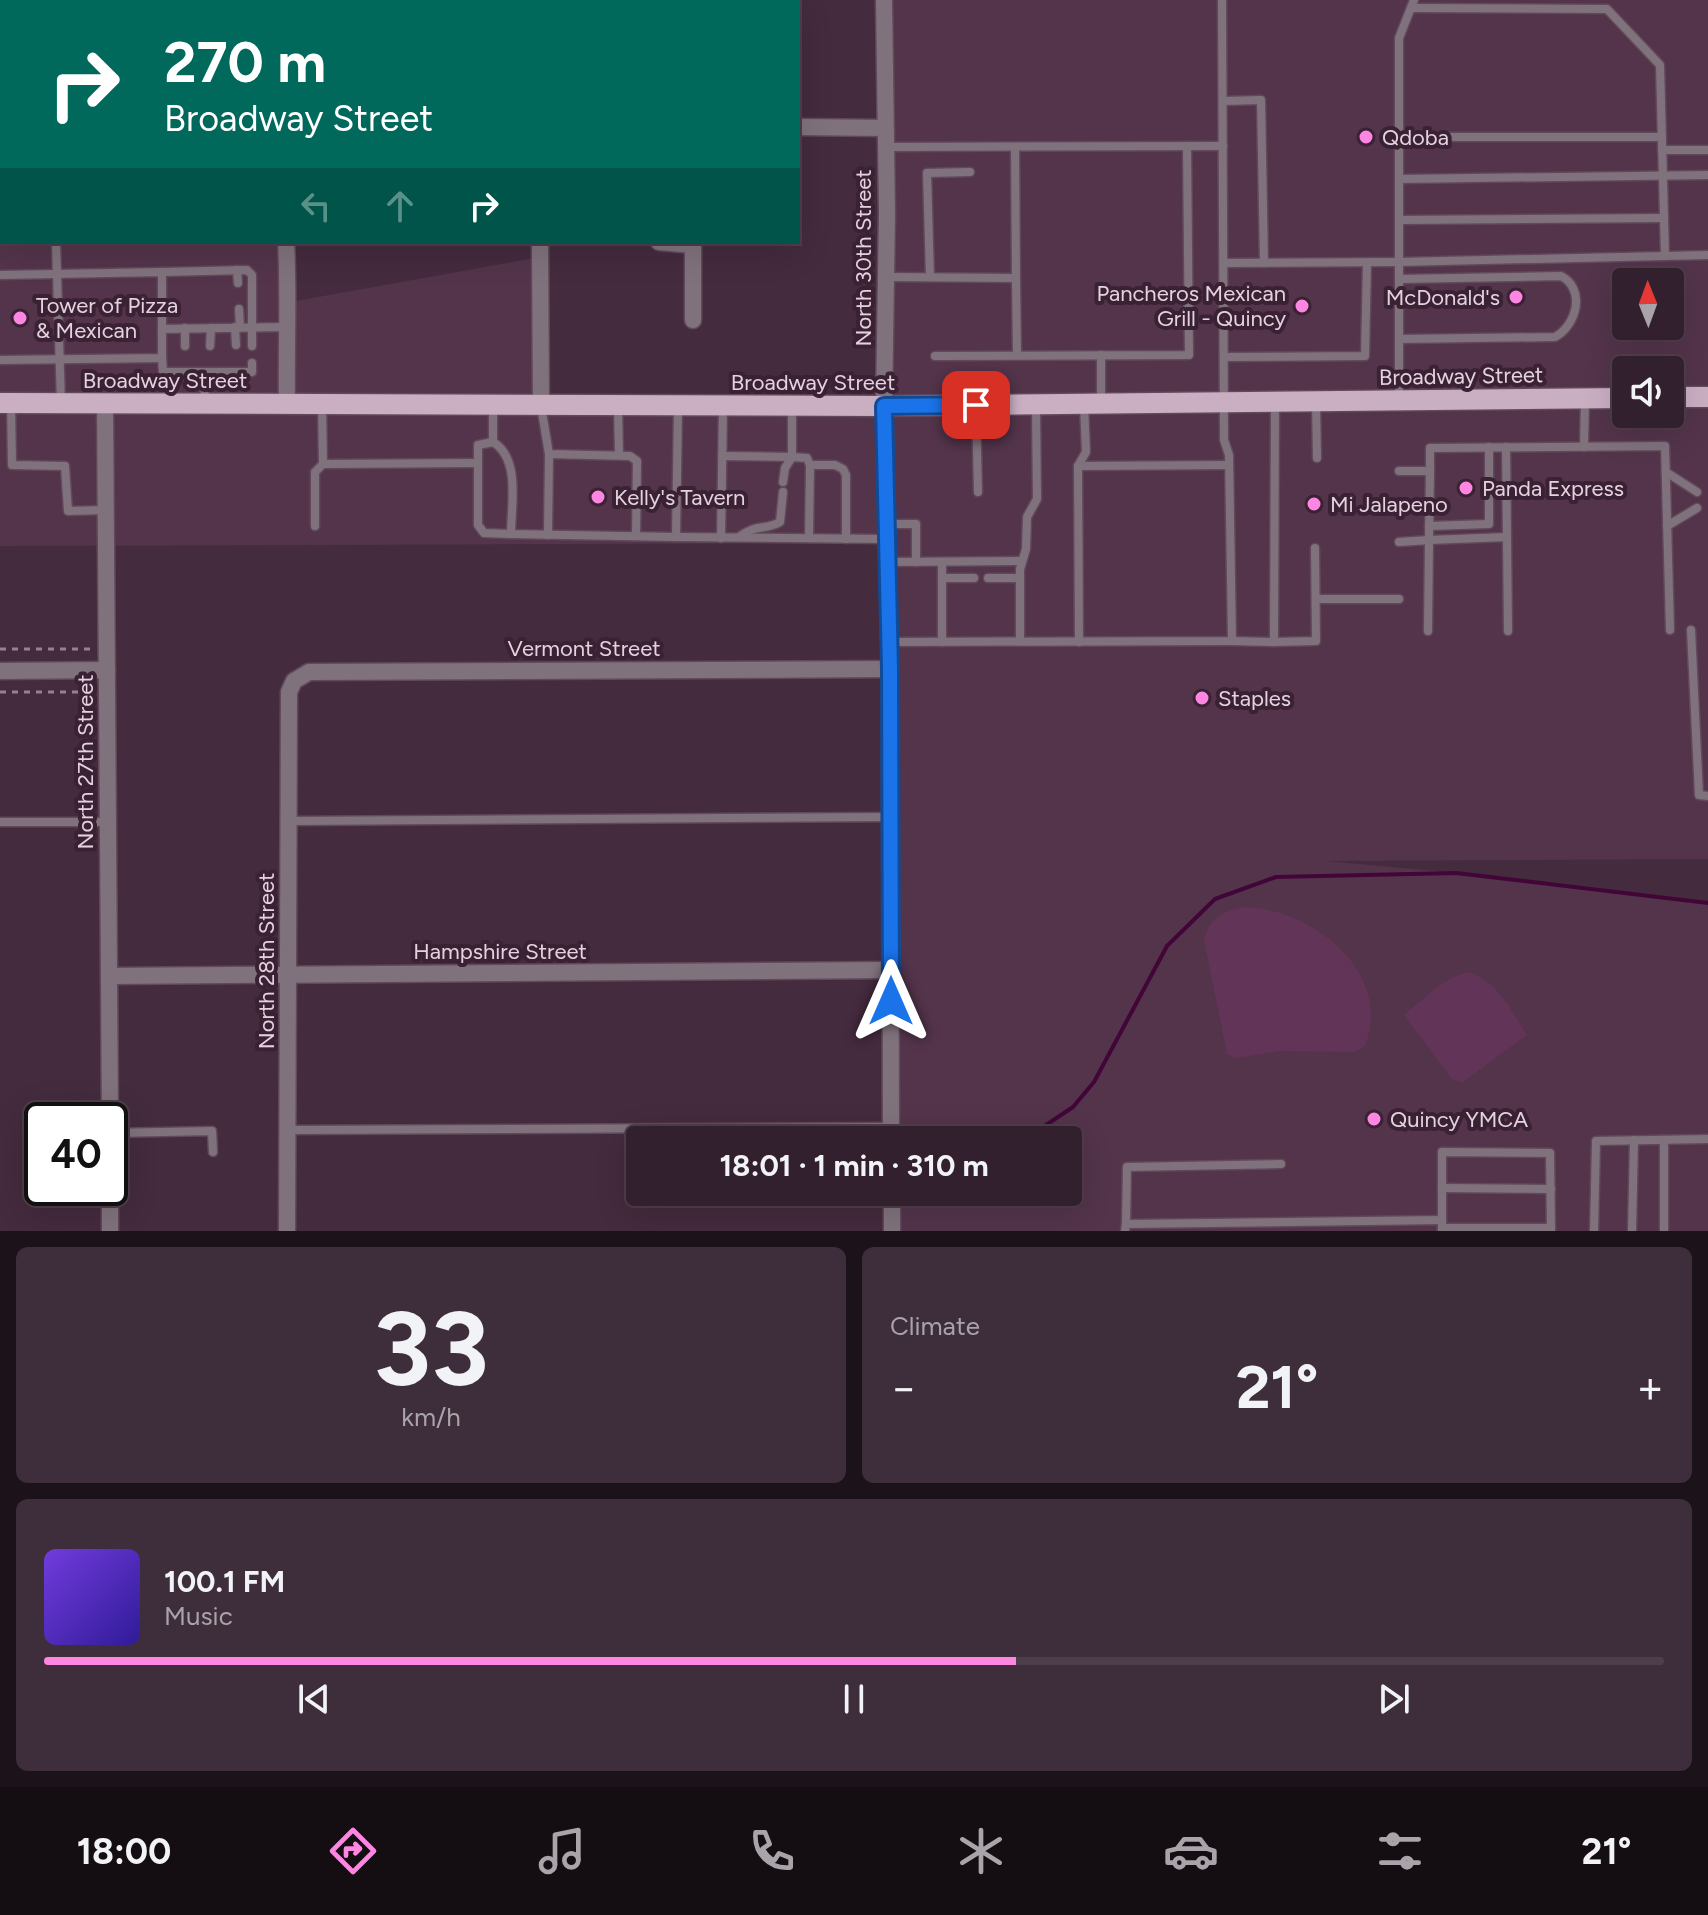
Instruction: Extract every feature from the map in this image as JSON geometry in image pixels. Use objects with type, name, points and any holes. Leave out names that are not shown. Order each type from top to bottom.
[{"type":"main road","points":[[1684,397],[1708,397]]},
{"type":"main road","name":"Broadway Street","points":[[5,403],[884,406],[1612,398]]},
{"type":"street","name":"North 30th Street","points":[[884,0],[884,406],[890,669],[891,1126]]},
{"type":"street","points":[[800,127],[885,128]]},
{"type":"street","points":[[286,244],[289,302],[286,327],[287,404]]},
{"type":"street","points":[[540,244],[541,405]]},
{"type":"street","points":[[693,244],[693,320]]},
{"type":"street","name":"North 27th Street","points":[[105,404],[110,1102]]},
{"type":"street","name":"Vermont Street","points":[[289,692],[294,681],[309,672],[890,669]]},
{"type":"street","points":[[0,671],[107,670]]},
{"type":"street","name":"North 28th Street","points":[[287,1231],[289,692]]},
{"type":"street","name":"Hampshire Street","points":[[109,976],[890,970]]},
{"type":"street","points":[[110,1206],[110,1231]]},
{"type":"street","points":[[892,1206],[892,1231]]},
{"type":"lane","points":[[1222,0],[1224,440],[1229,465],[1232,641]]},
{"type":"lane","points":[[1399,400],[1399,38],[1412,4],[1607,9],[1660,65],[1665,256]]},
{"type":"lane","points":[[1223,101],[1261,100],[1264,263]]},
{"type":"lane","points":[[1399,137],[1662,137]]},
{"type":"lane","points":[[935,356],[1189,355],[1187,146]]},
{"type":"lane","points":[[885,147],[1223,146]]},
{"type":"lane","points":[[1015,147],[1017,355]]},
{"type":"lane","points":[[1662,150],[1708,150]]},
{"type":"lane","points":[[930,277],[927,173],[970,172]]},
{"type":"lane","points":[[1399,179],[1708,175]]},
{"type":"lane","points":[[1399,220],[1664,218]]},
{"type":"lane","points":[[56,244],[61,403]]},
{"type":"lane","points":[[1224,263],[1708,255]]},
{"type":"lane","points":[[1224,357],[1365,356],[1367,263]]},
{"type":"lane","points":[[237,270],[238,283]]},
{"type":"lane","points":[[0,275],[247,270],[252,275],[252,346]]},
{"type":"lane","points":[[162,272],[163,372],[186,368],[237,368],[252,372],[252,363]]},
{"type":"lane","points":[[1399,279],[1561,276],[1574,293],[1576,307],[1566,331],[1555,337],[1399,339]]},
{"type":"lane","points":[[886,277],[1016,278]]},
{"type":"lane","points":[[236,345],[239,309]]},
{"type":"lane","points":[[162,329],[286,327]]},
{"type":"lane","points":[[185,328],[185,346]]},
{"type":"lane","points":[[210,346],[211,328]]},
{"type":"lane","points":[[1079,642],[1078,466],[1086,452],[1101,355]]},
{"type":"lane","points":[[0,360],[162,358]]},
{"type":"lane","points":[[205,404],[209,369]]},
{"type":"lane","points":[[1584,447],[1585,398]]},
{"type":"lane","points":[[1274,642],[1275,402]]},
{"type":"lane","points":[[1316,402],[1317,458]]},
{"type":"lane","points":[[5,403],[12,465],[65,466],[68,511],[105,510]]},
{"type":"lane","points":[[322,404],[323,464]]},
{"type":"lane","points":[[493,404],[493,442]]},
{"type":"lane","points":[[541,405],[549,454],[548,535]]},
{"type":"lane","points":[[618,405],[619,455]]},
{"type":"lane","points":[[676,537],[678,405]]},
{"type":"lane","points":[[976,405],[978,492]]},
{"type":"lane","points":[[1020,641],[1020,578],[1026,549],[1027,517],[1037,499],[1036,405]]},
{"type":"lane","points":[[721,538],[723,406]]},
{"type":"lane","points":[[783,482],[785,468],[792,457],[792,406]]},
{"type":"lane","points":[[511,534],[511,466],[502,448],[493,442],[478,445],[478,525],[484,533],[511,534],[548,535],[721,538],[846,539],[916,524],[916,562]]},
{"type":"lane","points":[[1428,631],[1430,448],[1665,446],[1670,630]]},
{"type":"lane","points":[[1429,526],[1489,524],[1489,447]]},
{"type":"lane","points":[[1506,447],[1508,631]]},
{"type":"lane","points":[[549,454],[619,455],[630,456],[637,461],[636,536]]},
{"type":"lane","points":[[722,456],[807,458],[810,465],[809,538]]},
{"type":"lane","points":[[315,526],[315,472],[323,464],[477,463]]},
{"type":"lane","points":[[810,465],[835,465],[843,469],[846,475],[846,539]]},
{"type":"lane","points":[[1078,466],[1229,465]]},
{"type":"lane","points":[[1399,471],[1430,471]]},
{"type":"lane","points":[[1666,472],[1697,492]]},
{"type":"lane","points":[[739,538],[753,527],[774,526],[780,522],[783,492]]},
{"type":"lane","points":[[1667,526],[1697,508]]},
{"type":"lane","points":[[1399,542],[1507,537]]},
{"type":"lane","points":[[889,642],[1316,641],[1315,548]]},
{"type":"lane","points":[[887,562],[1022,561]]},
{"type":"lane","points":[[942,562],[942,642]]},
{"type":"lane","points":[[942,578],[974,578]]},
{"type":"lane","points":[[988,578],[1020,578]]},
{"type":"lane","points":[[1316,599],[1399,599]]},
{"type":"lane","points":[[1691,630],[1699,795],[1708,796]]},
{"type":"lane","points":[[289,821],[890,817]]},
{"type":"lane","points":[[0,822],[108,822]]},
{"type":"lane","points":[[288,1130],[626,1132]]},
{"type":"lane","points":[[128,1133],[212,1131],[213,1152]]},
{"type":"lane","points":[[1594,1231],[1596,1141],[1708,1139]]},
{"type":"lane","points":[[1632,1231],[1634,1140]]},
{"type":"lane","points":[[1664,1140],[1664,1231]]},
{"type":"lane","points":[[1281,1164],[1127,1167],[1126,1228],[1442,1226],[1551,1230],[1550,1153],[1442,1152],[1442,1226]]},
{"type":"lane","points":[[1442,1188],[1551,1189]]},
{"type":"path","points":[[0,649],[106,649]]},
{"type":"path","points":[[0,692],[107,692]]},
{"type":"shaded area","points":[[884,0],[1708,0],[1708,859],[1327,861],[1708,903],[1708,1231],[892,1231],[892,1206],[1082,1206],[1082,1126],[891,1126],[886,543],[0,546],[0,244],[286,244],[290,302],[540,257],[541,405],[884,406]]},
{"type":"shaded area","points":[[1245,907],[1296,919],[1320,932],[1341,950],[1357,970],[1368,993],[1371,1019],[1365,1046],[1355,1052],[1280,1051],[1236,1058],[1227,1054],[1204,940],[1218,916]]},
{"type":"shaded area","points":[[1469,972],[1496,990],[1527,1035],[1462,1083],[1452,1079],[1404,1015],[1442,984]]},
{"type":"waterway","points":[[1044,1126],[1073,1107],[1094,1082],[1167,946],[1215,899],[1276,877],[1456,873],[1708,903]]},
{"type":"place","name":"Qdoba","points":[[1366,137]]},
{"type":"place","name":"McDonald's","points":[[1516,297]]},
{"type":"place","name":"Pancheros Mexican Grill - Quincy","points":[[1302,306]]},
{"type":"place","name":"Tower of Pizza & Mexican","points":[[20,318]]},
{"type":"place","name":"Panda Express","points":[[1466,488]]},
{"type":"place","name":"Kelly's Tavern","points":[[598,497]]},
{"type":"place","name":"Mi Jalapeno","points":[[1314,504]]},
{"type":"place","name":"Staples","points":[[1202,698]]},
{"type":"place","name":"Quincy YMCA","points":[[1374,1119]]},
{"type":"route","points":[[891,1001],[890,669],[884,406],[976,405]]}]
